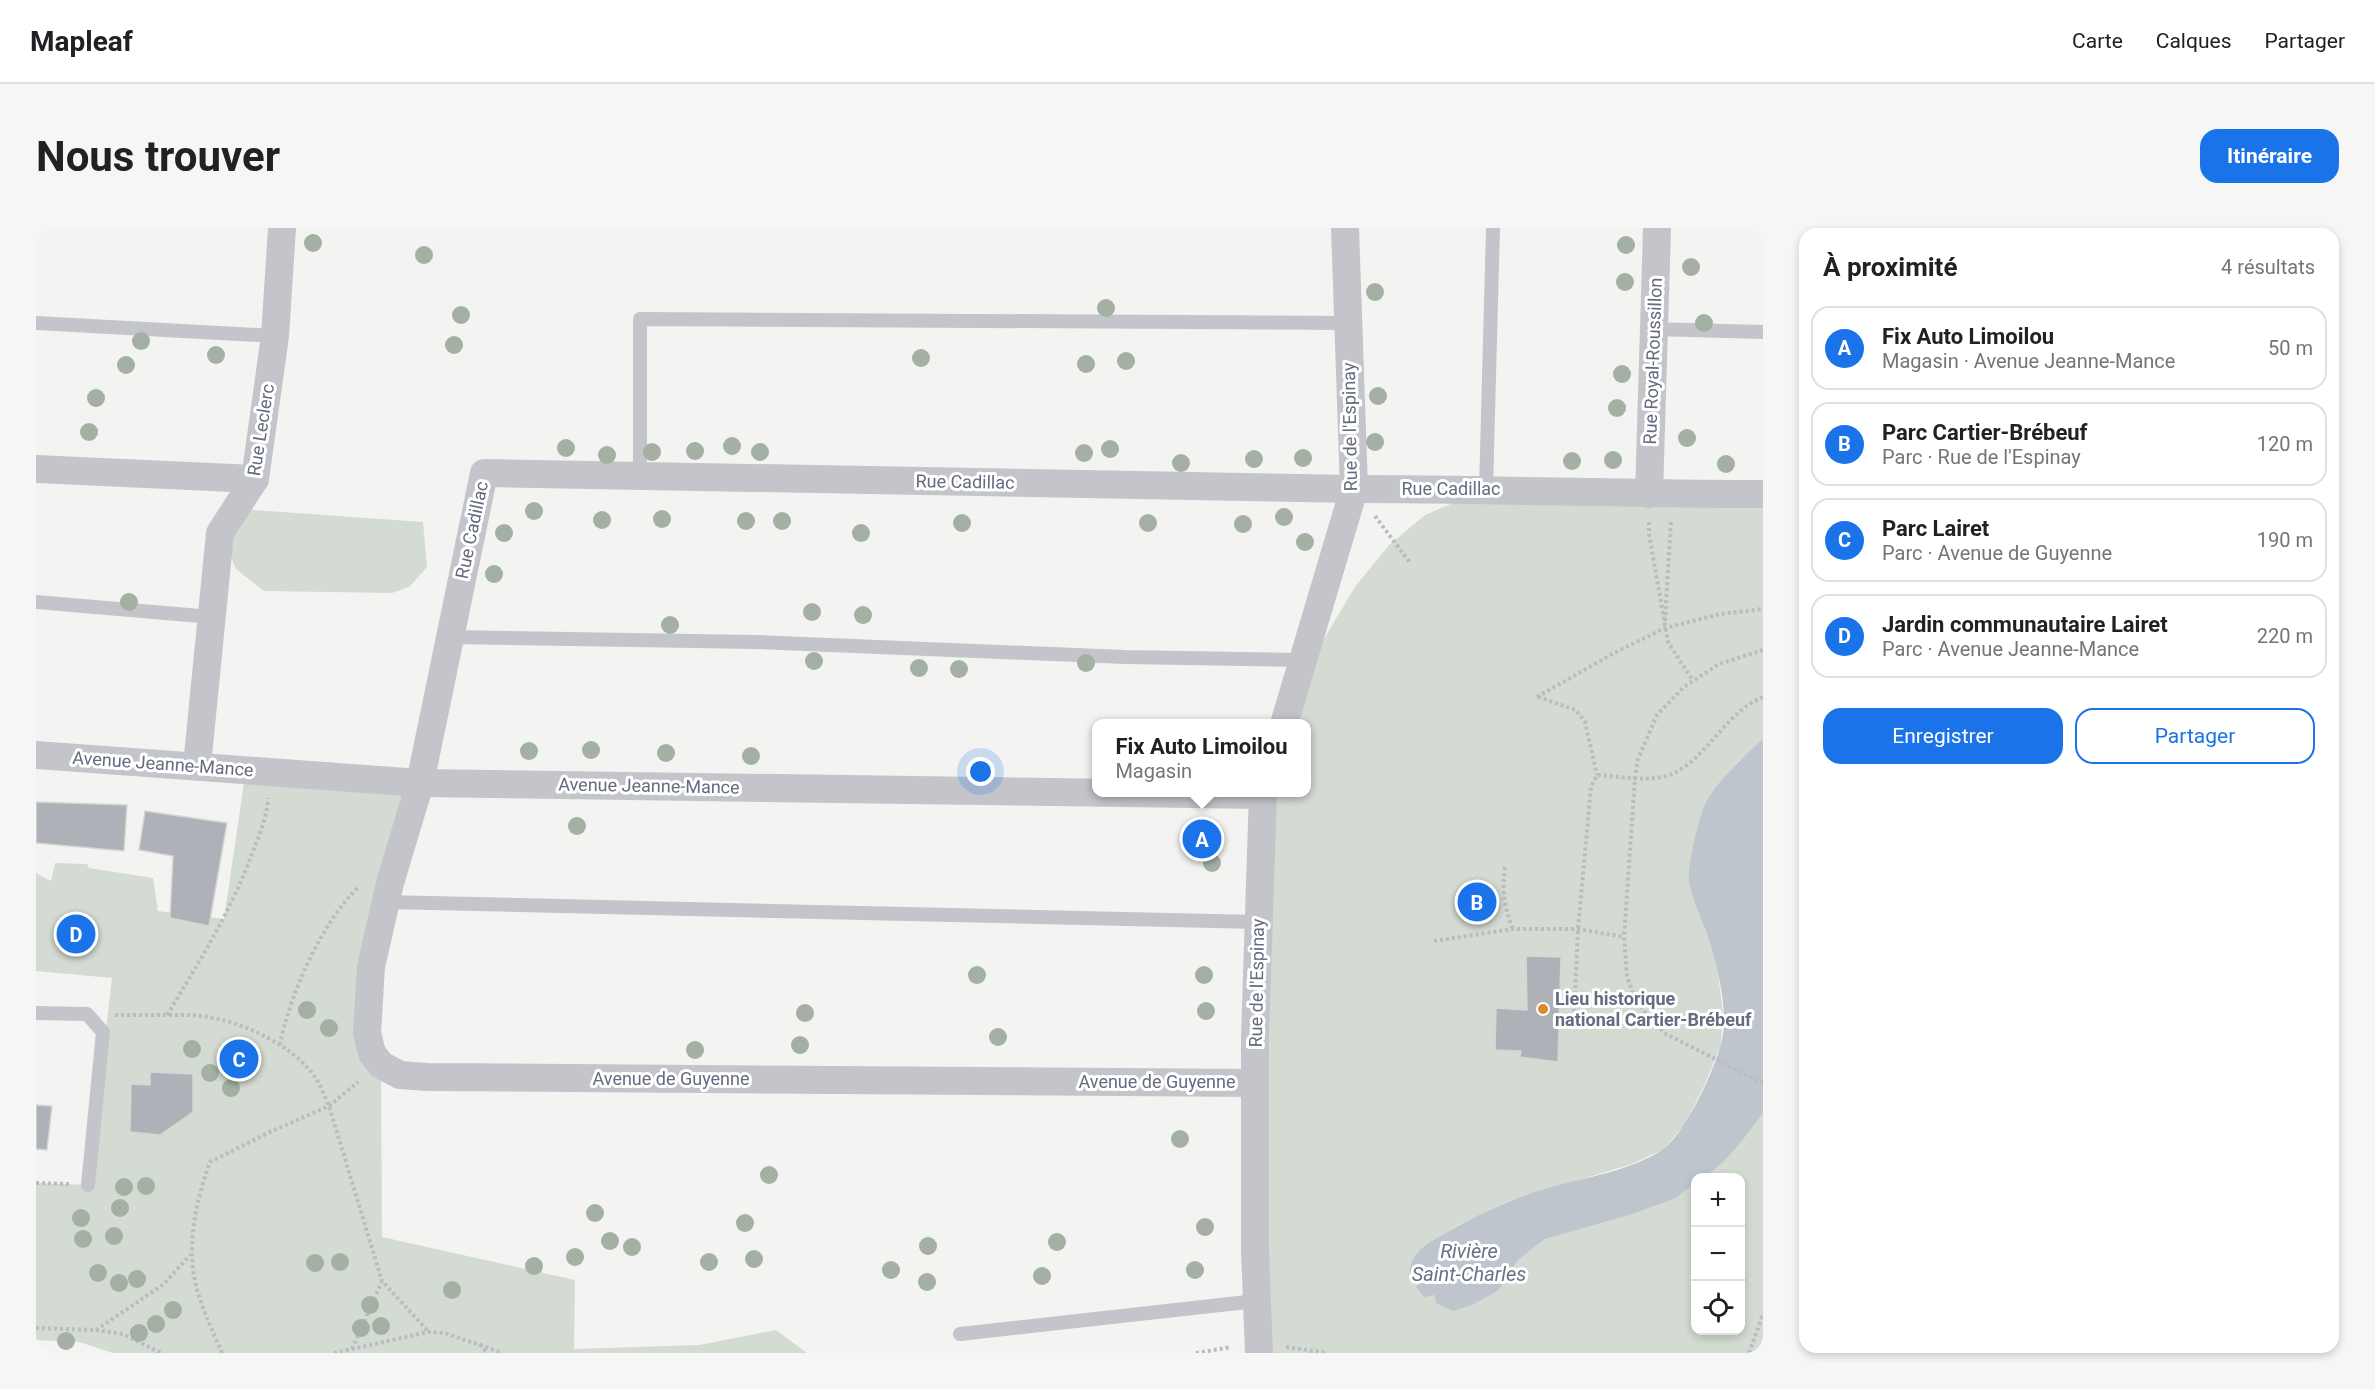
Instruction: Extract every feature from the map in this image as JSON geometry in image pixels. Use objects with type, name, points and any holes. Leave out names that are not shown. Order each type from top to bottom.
[{"type":"street","name":"Rue Leclerc","points":[[197,766],[220,533],[255,479],[275,336],[282,228]]},
{"type":"street","name":"Rue de l'Espinay","points":[[1285,719],[1354,489],[1345,228]]},
{"type":"street","name":"Rue Royal-Roussillon","points":[[1656,228],[1653,329],[1660,494]]},
{"type":"street","points":[[36,469],[255,479]]},
{"type":"street","name":"Rue Cadillac","points":[[420,783],[484,473],[1763,494]]},
{"type":"street","name":"Avenue Jeanne-Mance","points":[[36,755],[420,783],[1092,792]]},
{"type":"street","points":[[381,1065],[372,1053],[368,1033],[371,967],[387,892],[420,783]]},
{"type":"street","name":"Rue de l'Espinay","points":[[1258,1347],[1255,1083],[1263,797]]},
{"type":"street","name":"Avenue de Guyenne","points":[[381,1065],[400,1075],[427,1077],[1255,1083]]},
{"type":"lane","points":[[1486,489],[1493,228]]},
{"type":"lane","points":[[640,476],[640,319],[1348,323]]},
{"type":"lane","points":[[36,323],[275,336]]},
{"type":"lane","points":[[1653,329],[1763,332]]},
{"type":"lane","points":[[36,602],[212,617]]},
{"type":"lane","points":[[450,637],[755,642],[1125,657],[1303,660]]},
{"type":"lane","points":[[387,892],[1258,922]]},
{"type":"lane","points":[[36,1013],[87,1014],[103,1032],[88,1185]]},
{"type":"lane","points":[[960,1334],[1256,1301]]},
{"type":"path","points":[[1354,489],[1411,564]]},
{"type":"path","points":[[1660,494],[1649,534],[1665,628],[1668,642],[1693,681]]},
{"type":"path","points":[[1660,494],[1665,628]]},
{"type":"path","points":[[1574,1018],[1578,929],[1590,787],[1597,775],[1585,722],[1576,710],[1537,697],[1614,653],[1665,628],[1720,614],[1763,609]]},
{"type":"path","points":[[1763,650],[1719,664],[1684,687],[1656,715],[1638,759],[1635,777],[1624,937],[1627,976],[1634,997],[1647,1017],[1666,1034],[1763,1083]]},
{"type":"path","points":[[1597,775],[1660,777],[1675,773],[1703,750],[1733,717],[1763,697]]},
{"type":"path","points":[[167,1016],[224,920],[242,883],[267,813],[271,771]]},
{"type":"path","points":[[1505,867],[1503,880],[1505,910],[1513,929]]},
{"type":"path","points":[[280,1045],[292,999],[329,925],[346,899],[369,879],[387,892]]},
{"type":"path","points":[[1434,941],[1513,929],[1578,929],[1624,937]]},
{"type":"path","points":[[87,1014],[167,1016],[185,1014],[214,1018],[251,1030],[280,1045],[302,1063],[317,1080],[328,1106],[382,1281],[428,1332]]},
{"type":"path","points":[[222,1353],[198,1293],[190,1255],[201,1186],[210,1162],[277,1128],[328,1106],[381,1065]]},
{"type":"path","points":[[36,1183],[88,1185]]},
{"type":"path","points":[[96,1330],[164,1284],[190,1255]]},
{"type":"path","points":[[352,1349],[382,1281]]},
{"type":"path","points":[[1749,1353],[1763,1314]]},
{"type":"path","points":[[36,1328],[96,1330],[123,1334],[161,1353]]},
{"type":"path","points":[[334,1353],[428,1332],[445,1333],[503,1353]]},
{"type":"path","points":[[479,1343],[487,1353]]},
{"type":"path","points":[[1196,1353],[1258,1347],[1327,1353]]},
{"type":"shaded area","points":[[1486,489],[1763,494],[1763,740],[1736,764],[1706,802],[1689,882],[1711,945],[1718,974],[1723,1013],[1721,1044],[1705,1084],[1685,1124],[1664,1149],[1632,1164],[1507,1202],[1460,1224],[1422,1247],[1409,1272],[1428,1273],[1435,1295],[1499,1290],[1518,1260],[1545,1239],[1676,1198],[1691,1186],[1691,1335],[1745,1335],[1745,1173],[1709,1173],[1717,1167],[1763,1113],[1763,1353],[1259,1353],[1263,797],[1311,797],[1311,719],[1285,719],[1294,689],[1355,587],[1389,545],[1425,515]]},
{"type":"shaded area","points":[[224,508],[423,522],[427,567],[409,587],[392,593],[264,591],[236,569],[222,537]]},
{"type":"shaded area","points":[[246,769],[420,783],[371,967],[381,1065],[382,1237],[575,1280],[574,1349],[699,1345],[776,1330],[807,1353],[113,1353],[79,1342],[36,1340],[36,1183],[88,1185],[112,978],[36,971],[36,873],[51,881],[55,863],[87,864],[89,868],[153,878],[158,911],[224,919]]},
{"type":"water","name":"Rivière Saint-Charles","points":[[1763,740],[1763,1113],[1742,1141],[1714,1170],[1709,1173],[1691,1173],[1691,1186],[1676,1198],[1632,1214],[1545,1239],[1518,1260],[1499,1290],[1472,1305],[1453,1311],[1436,1303],[1435,1295],[1424,1297],[1416,1287],[1427,1273],[1409,1272],[1414,1257],[1428,1244],[1472,1218],[1511,1201],[1551,1187],[1622,1168],[1650,1157],[1668,1145],[1685,1123],[1701,1095],[1714,1064],[1721,1044],[1724,1020],[1720,982],[1714,957],[1689,882],[1692,853],[1706,802],[1723,778]]},
{"type":"building","points":[[36,802],[127,805],[124,851],[36,843]]},
{"type":"building","points":[[145,811],[227,823],[209,926],[170,918],[173,856],[139,850]]},
{"type":"building","name":"Lieu historique national Cartier-Brébeuf","points":[[1526,956],[1561,957],[1558,1062],[1520,1057],[1521,1051],[1495,1050],[1496,1008],[1527,1010]]},
{"type":"building","points":[[150,1072],[193,1074],[193,1112],[160,1135],[130,1132],[131,1084],[150,1085]]},
{"type":"building","points":[[36,1105],[52,1106],[47,1150],[36,1149]]},
{"type":"place","name":"Fix Auto Limoilou","points":[[1202,839]]},
{"type":"place","name":"Parc Cartier-Brébeuf","points":[[1477,902]]},
{"type":"place","name":"Jardin communautaire Lairet","points":[[76,934]]},
{"type":"place","name":"Lieu historique national Cartier-Brébeuf","points":[[1543,1009]]},
{"type":"place","name":"Parc Lairet","points":[[239,1059]]}]
